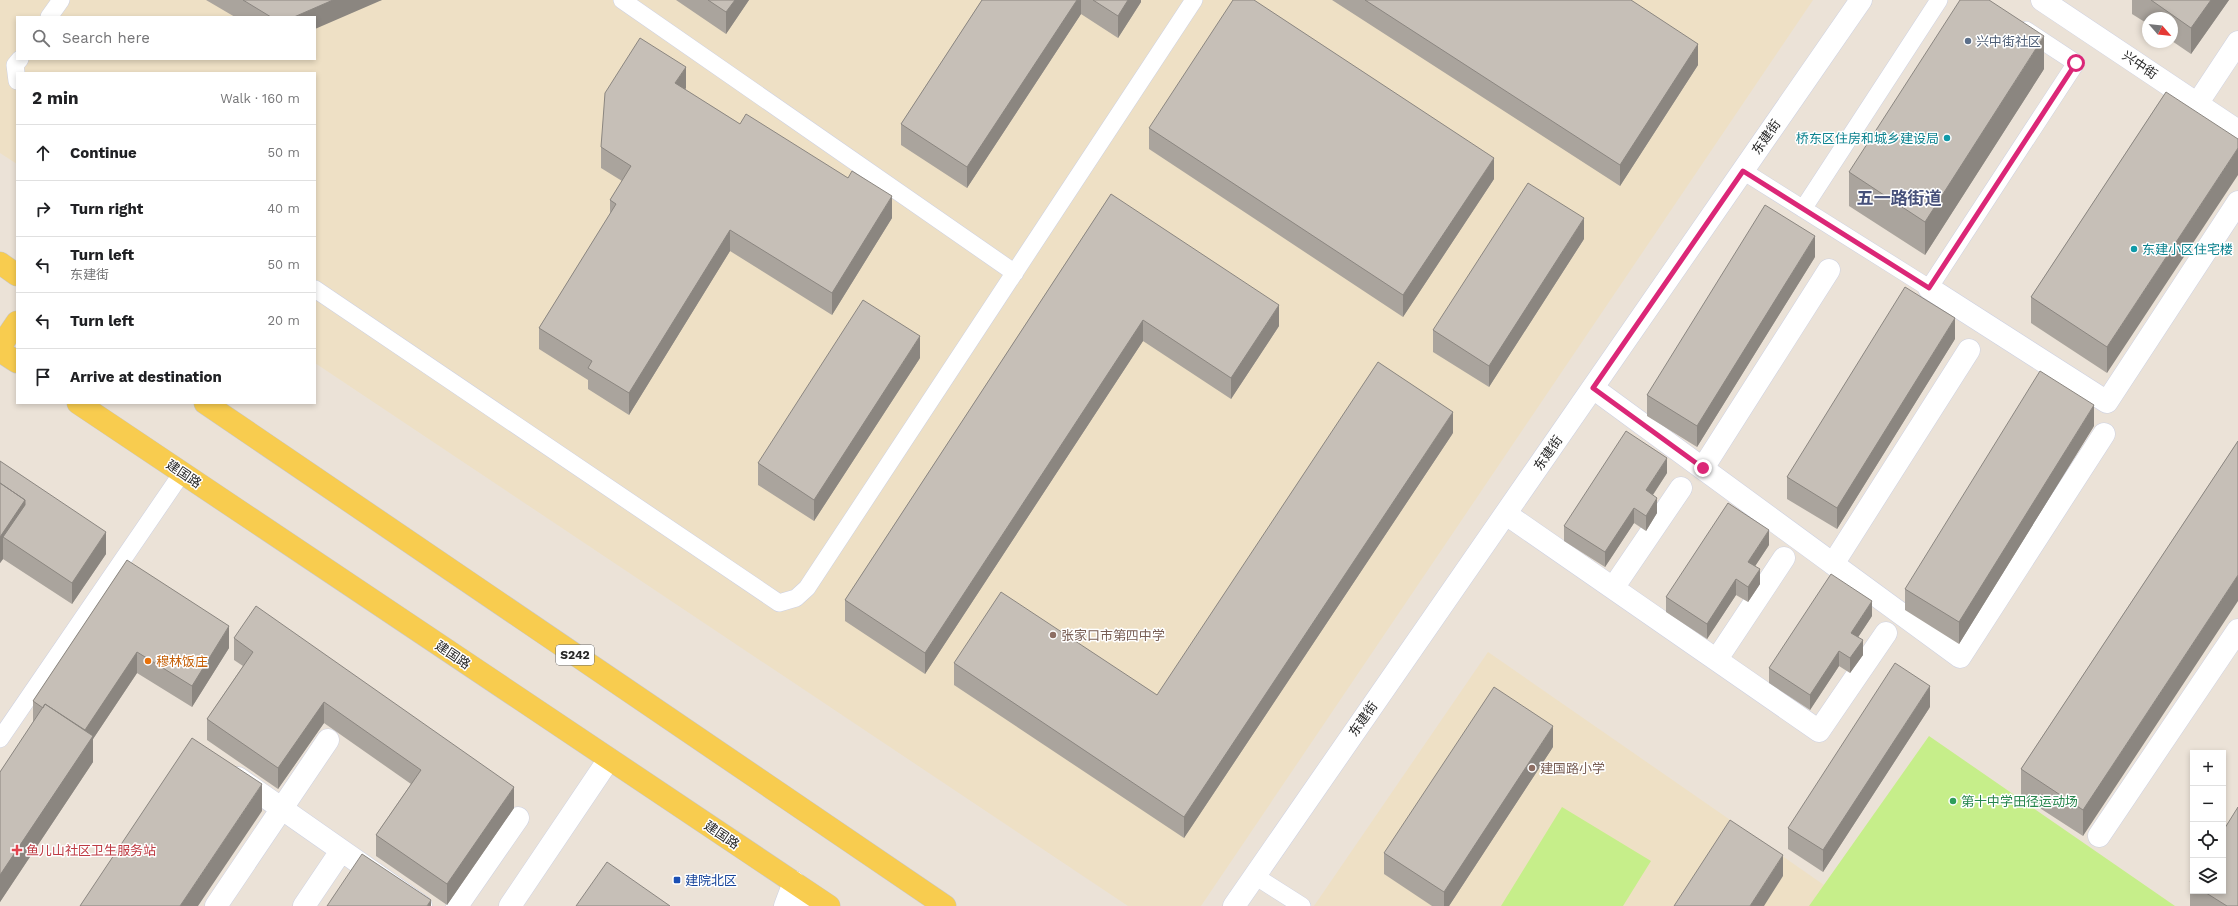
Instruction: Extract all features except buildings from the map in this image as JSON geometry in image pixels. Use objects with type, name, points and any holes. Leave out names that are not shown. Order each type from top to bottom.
[{"type":"main road","points":[[0,264],[16,274]]},
{"type":"main road","points":[[0,347],[16,323]]},
{"type":"main road","points":[[0,351],[16,361]]},
{"type":"main road","name":"建国路","points":[[79,404],[829,906]]},
{"type":"main road","name":"S242","points":[[206,404],[945,906]]},
{"type":"street","name":"东建街","points":[[1234,906],[1861,0]]},
{"type":"street","name":"兴中街","points":[[2042,0],[2238,131]]},
{"type":"street","points":[[2197,104],[2238,42]]},
{"type":"street","points":[[1929,288],[2107,402],[2238,202]]},
{"type":"street","points":[[1703,468],[1828,270]]},
{"type":"street","points":[[1833,564],[1969,350]]},
{"type":"street","points":[[1593,388],[1960,657],[2104,434]]},
{"type":"street","points":[[1613,588],[1681,488]]},
{"type":"street","points":[[1506,514],[1819,731],[1886,633]]},
{"type":"street","points":[[1717,659],[1784,558]]},
{"type":"street","points":[[2099,836],[2238,630]]},
{"type":"street","points":[[216,906],[328,740]]},
{"type":"street","points":[[510,906],[609,759]]},
{"type":"street","points":[[224,769],[421,906]]},
{"type":"street","points":[[458,906],[518,818]]},
{"type":"street","points":[[304,906],[342,851]]},
{"type":"street","points":[[785,906],[794,882]]},
{"type":"street","points":[[794,882],[799,906]]},
{"type":"lane","points":[[50,16],[61,0]]},
{"type":"lane","points":[[622,0],[1015,273]]},
{"type":"lane","points":[[316,290],[779,603],[796,598],[807,588],[1194,0]]},
{"type":"lane","points":[[1803,209],[1939,0]]},
{"type":"lane","points":[[1743,171],[1929,288],[2076,63],[2011,21]]},
{"type":"lane","points":[[16,73],[15,65],[19,60]]},
{"type":"lane","points":[[0,739],[182,473]]},
{"type":"lane","points":[[1255,876],[1302,906]]},
{"type":"shaded area","name":"张家口市第四中学","points":[[0,0],[1813,0],[1201,906],[1128,906],[316,364],[316,72],[16,72],[16,163],[0,153]]},
{"type":"shaded area","name":"建国路小学","points":[[1488,652],[1824,885],[1809,906],[1314,906]]},
{"type":"green space","name":"第十中学田径运动场","points":[[1929,736],[2175,906],[1809,906]]},
{"type":"green space","points":[[1562,807],[1651,861],[1623,906],[1501,906]]},
{"type":"place","name":"兴中街社区","points":[[1968,41]]},
{"type":"place","name":"桥东区住房和城乡建设局","points":[[1947,138]]},
{"type":"place","name":"东建小区住宅楼","points":[[2134,249]]},
{"type":"place","name":"张家口市第四中学","points":[[1053,635]]},
{"type":"place","name":"穆林饭庄","points":[[148,661]]},
{"type":"place","name":"建国路小学","points":[[1532,768]]},
{"type":"place","name":"第十中学田径运动场","points":[[1953,801]]},
{"type":"place","name":"鱼儿山社区卫生服务站","points":[[17,850]]},
{"type":"place","name":"建院北区","points":[[677,880]]},
{"type":"district","name":"五一路街道","points":[[1899,198]]},
{"type":"route","points":[[1703,468],[1593,388],[1743,171],[1929,288],[2076,63]]}]
